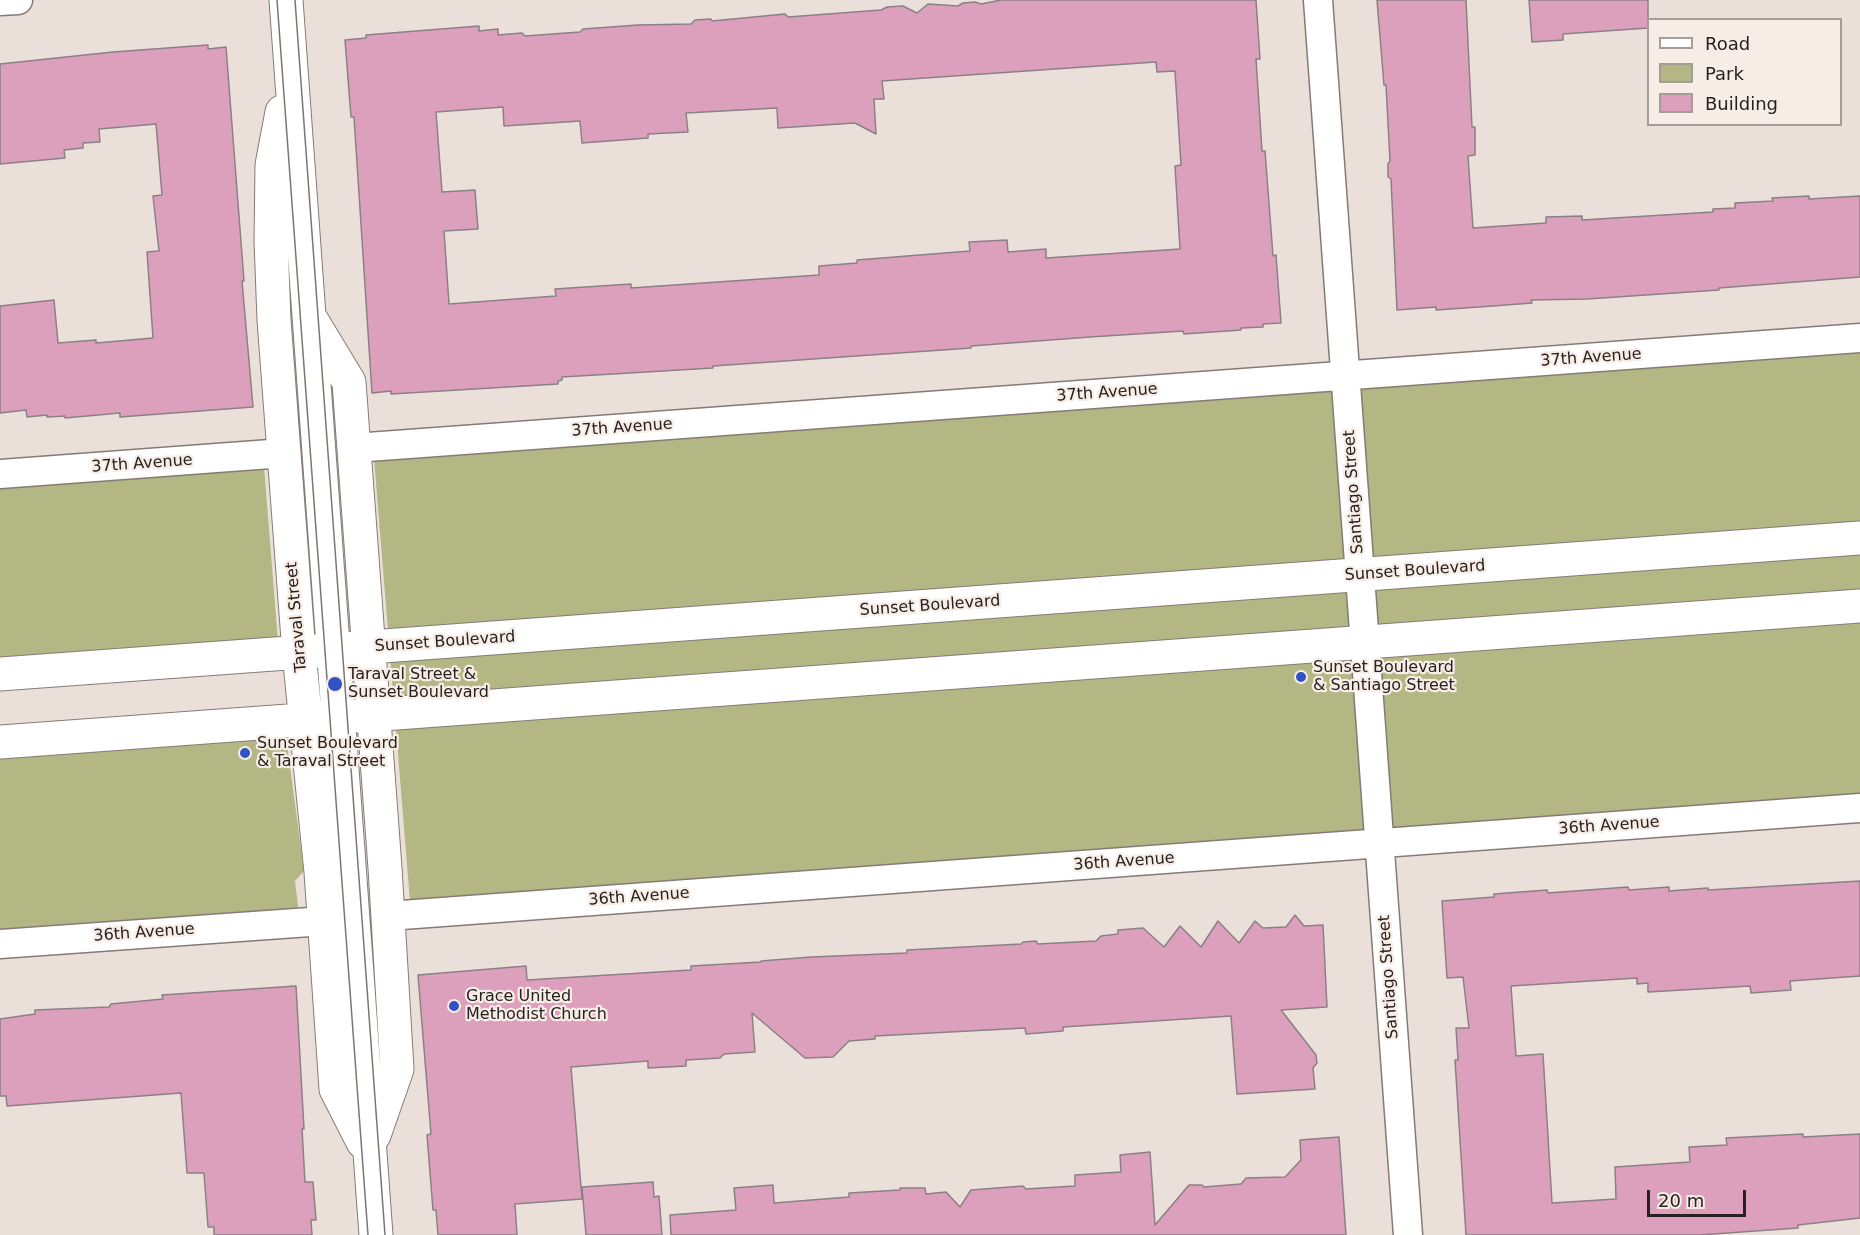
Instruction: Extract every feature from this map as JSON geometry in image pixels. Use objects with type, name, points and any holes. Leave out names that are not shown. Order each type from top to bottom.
[{"type":"main road","name":"Taraval Street","points":[[286,0],[376,1235]]},
{"type":"main road","name":"Taraval Street","points":[[291,72],[272,165],[271,241],[274,320],[299,653],[324,921],[336,1089],[369,1154]]},
{"type":"main road","name":"Taraval Street","points":[[309,316],[349,382],[388,916],[397,1069],[369,1154]]},
{"type":"main road","name":"Sunset Boulevard","points":[[0,674],[1860,538]]},
{"type":"main road","points":[[0,742],[1860,606]]},
{"type":"street","points":[[0,1],[18,0]]},
{"type":"street","name":"Santiago Street","points":[[1318,0],[1408,1235]]},
{"type":"street","name":"37th Avenue","points":[[354,448],[1860,338]]},
{"type":"street","name":"37th Avenue","points":[[0,474],[284,453]]},
{"type":"street","name":"36th Avenue","points":[[388,916],[1860,808]]},
{"type":"street","name":"36th Avenue","points":[[0,944],[324,921]]},
{"type":"green space","points":[[1860,338],[1860,808],[411,914],[373,446]]},
{"type":"green space","points":[[263,454],[279,654],[0,674],[0,474]]},
{"type":"green space","points":[[284,722],[304,871],[295,881],[300,922],[0,944],[0,742]]},
{"type":"building","points":[[1001,0],[1256,0],[1260,59],[1256,59],[1262,151],[1265,151],[1281,323],[1263,324],[1263,327],[1241,328],[1241,330],[1090,337],[971,346],[971,348],[713,366],[713,368],[562,377],[558,384],[391,394],[391,391],[372,393],[354,117],[351,117],[345,40],[366,38],[366,35],[479,26],[479,31],[498,29],[498,35],[522,33],[525,36],[638,25],[691,24],[695,20],[711,19],[712,21],[785,14],[788,17],[881,10],[887,7],[903,6],[917,13],[928,4],[958,6],[975,2],[981,4]],"holes":[[[1156,62],[1157,72],[1175,71],[1181,165],[1175,166],[1180,249],[1046,258],[1046,249],[1008,252],[1007,240],[969,242],[970,251],[857,260],[857,263],[819,266],[819,275],[631,288],[631,284],[555,289],[556,296],[449,304],[444,231],[478,229],[475,190],[442,192],[436,112],[503,107],[504,126],[580,121],[582,143],[648,138],[648,134],[688,132],[686,113],[777,108],[778,128],[855,123],[876,134],[874,99],[884,99],[882,81]]]},
{"type":"building","points":[[1377,0],[1466,0],[1472,127],[1475,127],[1475,155],[1468,156],[1473,228],[1546,223],[1546,217],[1582,216],[1582,220],[1713,212],[1713,209],[1735,208],[1735,203],[1773,201],[1772,198],[1809,196],[1809,199],[1860,196],[1860,277],[1719,288],[1719,290],[1587,299],[1531,300],[1532,303],[1436,310],[1436,307],[1397,310],[1391,179],[1388,177],[1390,161],[1386,85],[1384,85]]},
{"type":"building","points":[[1529,0],[1648,0],[1647,28],[1563,34],[1563,40],[1532,42]]},
{"type":"building","points":[[208,45],[208,49],[226,47],[253,407],[120,417],[120,413],[65,418],[65,416],[47,417],[47,415],[27,417],[26,410],[0,413],[0,306],[54,300],[58,343],[96,340],[96,343],[153,338],[147,252],[159,251],[153,196],[162,195],[156,124],[99,129],[100,142],[83,143],[83,148],[64,150],[65,158],[0,164],[0,64]]},
{"type":"building","points":[[1860,881],[1860,976],[1790,981],[1791,990],[1751,993],[1750,986],[1648,992],[1648,983],[1637,984],[1637,978],[1511,986],[1516,1056],[1543,1054],[1552,1203],[1616,1199],[1615,1167],[1690,1162],[1689,1147],[1727,1145],[1726,1138],[1860,1134],[1860,1218],[1798,1225],[1798,1228],[1699,1235],[1466,1235],[1455,1060],[1458,1060],[1456,1028],[1469,1028],[1463,977],[1447,978],[1442,901],[1547,890],[1548,893],[1628,887],[1629,890],[1669,887],[1669,891],[1708,888],[1708,890]]},
{"type":"building","points":[[1295,915],[1304,926],[1323,925],[1327,1007],[1281,1010],[1316,1055],[1317,1063],[1313,1068],[1315,1089],[1237,1094],[1231,1016],[1063,1027],[1063,1031],[1026,1034],[1025,1028],[875,1036],[875,1039],[849,1041],[833,1057],[805,1058],[752,1013],[755,1052],[724,1054],[720,1058],[686,1060],[686,1066],[648,1068],[648,1061],[571,1067],[582,1199],[515,1204],[517,1235],[438,1235],[436,1210],[433,1210],[427,1135],[431,1134],[418,975],[526,966],[527,980],[691,970],[691,966],[907,953],[907,950],[1021,944],[1036,941],[1038,944],[1096,941],[1101,936],[1118,934],[1118,930],[1143,928],[1164,947],[1180,926],[1201,947],[1218,921],[1239,943],[1255,921],[1263,928],[1286,927]]},
{"type":"building","points":[[296,986],[305,1182],[313,1182],[316,1220],[311,1220],[312,1235],[214,1235],[214,1227],[208,1227],[204,1173],[187,1173],[181,1093],[7,1106],[6,1096],[0,1096],[0,1019],[35,1014],[35,1010],[109,1007],[111,1004],[163,999],[162,995]]},
{"type":"building","points":[[1339,1137],[1346,1235],[671,1235],[670,1215],[736,1210],[734,1188],[773,1185],[774,1203],[849,1197],[849,1193],[925,1188],[926,1194],[946,1192],[960,1207],[971,1190],[1023,1186],[1026,1189],[1075,1186],[1075,1175],[1121,1172],[1120,1155],[1150,1152],[1155,1225],[1189,1185],[1204,1187],[1241,1184],[1246,1178],[1285,1177],[1301,1160],[1300,1140]]},
{"type":"building","points":[[653,1182],[654,1197],[659,1196],[662,1235],[586,1235],[582,1187]]},
{"type":"tram line","points":[[277,0],[368,1235]]},
{"type":"tram line","points":[[295,0],[385,1235]]},
{"type":"place","name":"Sunset Boulevard & Santiago Street","points":[[1301,677]]},
{"type":"place","name":"Taraval Street & Sunset Boulevard","points":[[335,684]]},
{"type":"place","name":"Sunset Boulevard & Taraval Street","points":[[245,753]]},
{"type":"place","name":"Grace United Methodist Church","points":[[454,1006]]}]
